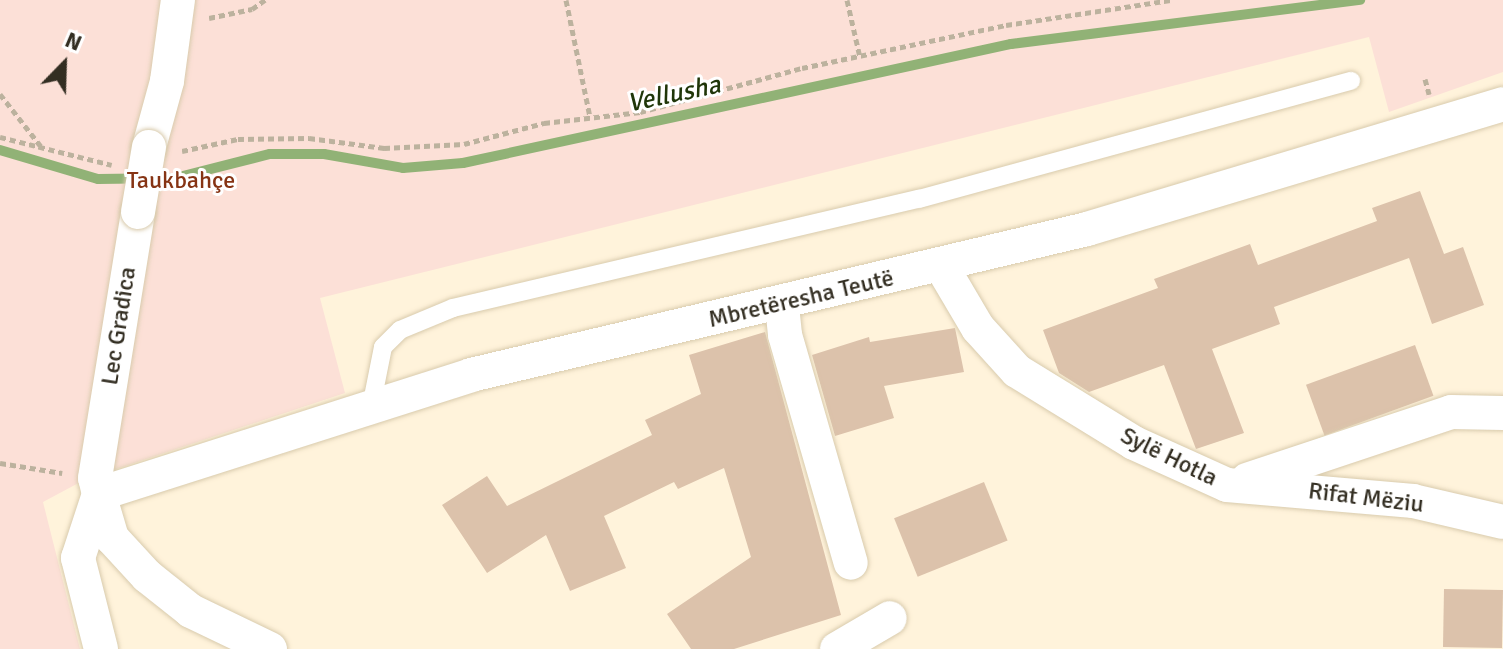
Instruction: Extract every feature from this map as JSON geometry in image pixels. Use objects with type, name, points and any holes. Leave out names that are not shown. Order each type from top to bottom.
[{"type":"street","name":"Lec Gradica","points":[[101,649],[78,558],[97,486],[146,158],[177,12]]},
{"type":"street","name":"Mbretëresha Teutë","points":[[97,486],[471,375],[782,306],[1087,229],[1503,104]]},
{"type":"street","name":"Sylë Hotla","points":[[942,267],[978,328],[1017,371],[1134,443],[1227,485],[1451,412],[1503,413]]},
{"type":"street","points":[[782,306],[785,335],[851,563]]},
{"type":"street","name":"Rifat Mëziu","points":[[1227,485],[1413,501],[1503,522]]},
{"type":"street","points":[[97,486],[112,538],[147,576],[191,611],[270,649]]},
{"type":"street","points":[[837,649],[890,618]]},
{"type":"lane","points":[[371,407],[383,347],[400,330],[453,308],[919,199],[1351,81]]},
{"type":"path","points":[[177,12],[252,9],[265,0]]},
{"type":"path","points":[[566,0],[590,117]]},
{"type":"path","points":[[847,0],[860,57]]},
{"type":"path","points":[[0,137],[43,149],[146,158],[166,171],[177,152],[238,139],[309,138],[384,148],[464,144],[590,117],[640,112],[860,57],[1006,25],[1172,0]]},
{"type":"path","points":[[0,94],[43,149]]},
{"type":"path","points":[[0,463],[97,486]]},
{"type":"green space","name":"Taukbahçe","points":[[0,0],[1503,0],[1503,72],[1389,112],[1369,37],[320,298],[345,393],[86,479],[43,502],[80,649],[0,649]]},
{"type":"building","points":[[1420,191],[1444,254],[1463,247],[1484,305],[1432,324],[1409,258],[1274,307],[1280,324],[1212,349],[1244,433],[1196,449],[1164,365],[1089,392],[1059,373],[1043,330],[1158,288],[1154,279],[1250,244],[1258,265],[1377,221],[1372,208]]},
{"type":"building","points":[[955,328],[964,372],[884,386],[894,418],[835,436],[812,355],[869,337],[870,342]]},
{"type":"building","points":[[765,332],[841,615],[734,649],[691,649],[667,614],[751,557],[724,468],[678,489],[674,482],[604,516],[626,568],[570,591],[546,535],[487,573],[442,505],[487,476],[507,506],[652,435],[645,420],[701,394],[689,355]]},
{"type":"building","points":[[1415,345],[1433,396],[1324,435],[1306,385]]},
{"type":"building","points":[[984,482],[1008,540],[918,577],[894,518]]},
{"type":"building","points":[[1444,589],[1503,590],[1502,648],[1443,647]]},
{"type":"waterway","name":"Vellusha","points":[[0,150],[98,179],[175,178],[270,154],[324,154],[403,168],[463,163],[1011,44],[1360,0]]}]
